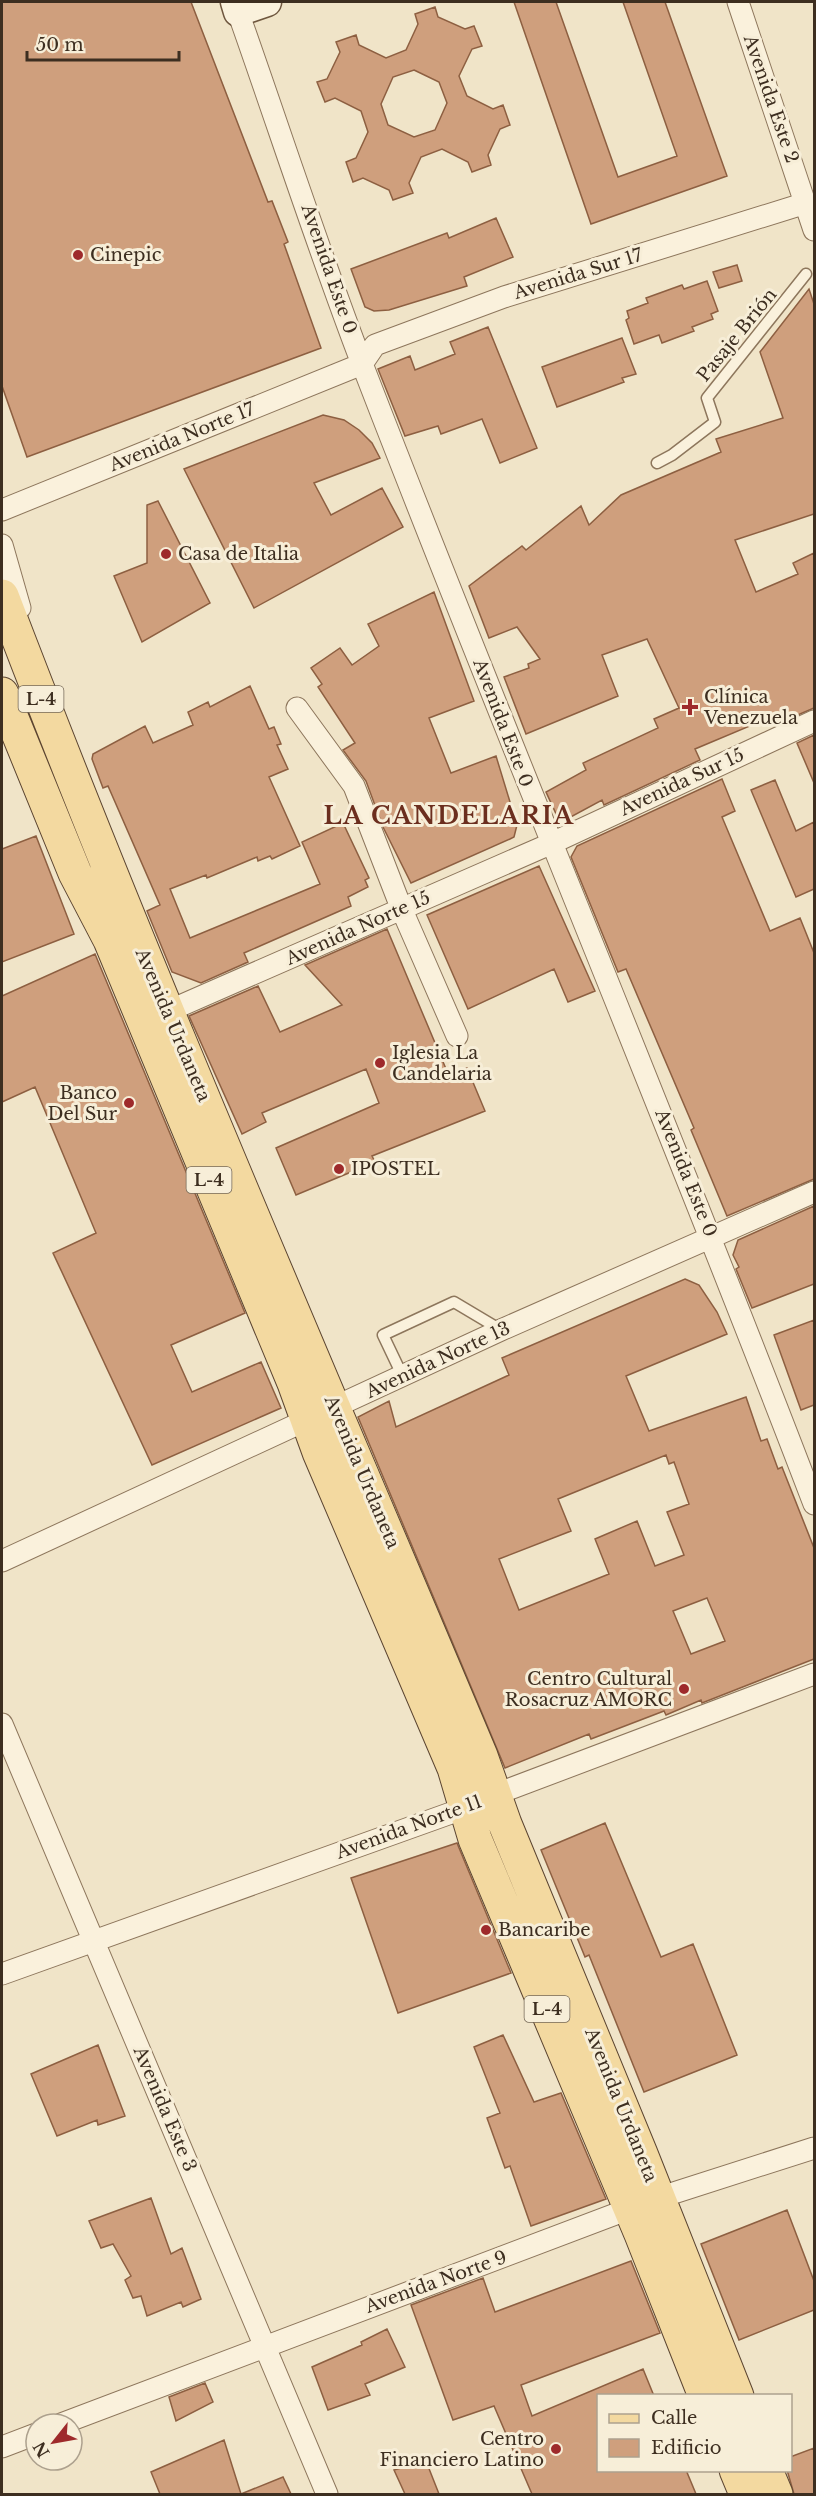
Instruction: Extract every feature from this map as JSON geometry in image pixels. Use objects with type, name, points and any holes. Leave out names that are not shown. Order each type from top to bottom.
[{"type":"main road","points":[[237,7],[267,2]]},
{"type":"main road","name":"L-4","points":[[5,586],[71,806]]},
{"type":"main road","name":"L-4","points":[[2,655],[71,806],[121,934]]},
{"type":"main road","name":"Avenida Urdaneta","points":[[2,694],[75,873],[121,934],[166,1012],[454,1768],[475,1839],[735,2394]]},
{"type":"main road","name":"Avenida Urdaneta","points":[[121,934],[321,1414],[477,1745],[645,2204],[704,2394]]},
{"type":"main road","points":[[737,2472],[746,2494]]},
{"type":"main road","points":[[767,2472],[776,2494]]},
{"type":"street","name":"Avenida Este 2","points":[[738,2],[814,230]]},
{"type":"street","name":"Avenida Este 0","points":[[237,7],[362,364],[550,844],[713,1238],[814,1504]]},
{"type":"street","name":"Avenida Sur 17","points":[[362,364],[375,345],[494,301],[806,203]]},
{"type":"street","name":"Avenida Norte 17","points":[[2,510],[362,364]]},
{"type":"street","name":"Avenida Urdaneta","points":[[2,545],[5,586],[116,857],[121,934]]},
{"type":"street","points":[[297,708],[354,786],[402,910],[457,1036]]},
{"type":"street","name":"Avenida Sur 15","points":[[550,844],[814,721]]},
{"type":"street","name":"Avenida Norte 15","points":[[166,1012],[550,844]]},
{"type":"street","name":"Avenida Norte 13","points":[[2,1561],[501,1330],[814,1192]]},
{"type":"street","name":"Avenida Norte 11","points":[[2,1974],[447,1812],[465,1808],[814,1674]]},
{"type":"street","name":"Avenida Este 3","points":[[2,1724],[327,2494]]},
{"type":"street","name":"Avenida Norte 9","points":[[84,2415],[265,2345],[645,2204],[814,2148]]},
{"type":"street","points":[[2,2447],[24,2439]]},
{"type":"lane","name":"Pasaje Brión","points":[[657,463],[672,455],[715,422],[707,399],[806,274]]},
{"type":"lane","points":[[403,1377],[383,1335],[454,1302],[501,1330]]},
{"type":"building","points":[[2,2],[191,2],[268,202],[272,201],[288,242],[284,244],[321,348],[27,457],[2,386]]},
{"type":"building","points":[[514,2],[556,2],[618,177],[677,156],[623,2],[665,2],[727,176],[591,224]]},
{"type":"building","points":[[435,7],[438,17],[465,29],[474,26],[482,46],[472,49],[459,76],[467,96],[493,109],[503,105],[510,125],[500,129],[488,155],[491,165],[472,172],[468,162],[442,149],[421,157],[409,183],[413,193],[393,200],[389,190],[363,178],[353,182],[346,162],[356,158],[368,132],[361,111],[335,98],[325,102],[317,82],[327,79],[340,52],[336,42],[356,35],[359,45],[386,58],[406,50],[418,24],[415,14]],"holes":[[[414,70],[439,82],[447,103],[435,130],[414,137],[388,125],[381,104],[393,77]]]},
{"type":"building","points":[[496,218],[513,257],[464,277],[467,286],[389,310],[374,311],[365,307],[351,269],[447,233],[449,238]]},
{"type":"building","points":[[737,265],[742,281],[719,288],[713,272]]},
{"type":"building","points":[[707,281],[718,311],[711,314],[713,319],[692,327],[694,331],[662,343],[659,335],[634,344],[626,320],[629,318],[627,311],[648,303],[646,298],[682,285],[684,289]]},
{"type":"building","points":[[809,289],[814,304],[814,514],[735,540],[756,592],[798,574],[793,563],[814,553],[814,708],[786,720],[783,712],[695,749],[700,760],[604,805],[602,800],[567,819],[558,818],[546,792],[586,770],[583,763],[658,728],[654,719],[679,708],[647,639],[602,655],[618,696],[526,734],[504,677],[529,668],[528,664],[540,659],[517,627],[489,638],[469,586],[522,546],[526,550],[581,506],[589,525],[621,495],[721,452],[716,439],[783,418],[760,352]]},
{"type":"building","points":[[488,327],[537,448],[500,463],[482,419],[441,434],[438,426],[405,436],[378,369],[410,356],[415,370],[455,354],[450,342]]},
{"type":"building","points":[[622,338],[636,374],[622,378],[624,382],[557,407],[542,367]]},
{"type":"building","points":[[323,415],[344,420],[359,430],[372,443],[380,458],[314,483],[331,515],[382,488],[403,527],[254,608],[184,469]]},
{"type":"building","name":"Casa de Italia","points":[[158,501],[210,603],[142,642],[114,576],[147,563],[147,505]]},
{"type":"building","points":[[434,592],[474,701],[429,718],[451,773],[496,756],[517,825],[514,837],[411,883],[383,827],[366,781],[343,750],[355,743],[318,687],[322,684],[311,668],[340,648],[352,665],[379,646],[368,624]]},
{"type":"building","points":[[250,686],[269,729],[274,727],[281,744],[277,745],[288,769],[269,777],[300,846],[272,859],[270,856],[258,861],[257,857],[207,878],[206,875],[170,889],[190,938],[320,884],[302,842],[343,823],[369,878],[365,880],[368,887],[348,897],[351,906],[244,953],[248,962],[201,983],[172,972],[147,911],[160,905],[108,786],[103,788],[92,759],[93,754],[145,726],[153,743],[193,725],[188,712],[208,702],[210,707]]},
{"type":"building","points":[[814,735],[814,783],[797,743]]},
{"type":"building","points":[[722,779],[735,811],[722,817],[770,931],[800,918],[814,953],[814,1179],[727,1216],[691,1130],[694,1128],[626,969],[618,972],[571,857],[577,846]]},
{"type":"building","points":[[775,780],[796,831],[814,822],[814,889],[796,897],[751,790]]},
{"type":"building","points":[[36,836],[74,934],[2,962],[2,849]]},
{"type":"building","points":[[539,866],[595,991],[568,1002],[554,969],[468,1009],[427,915]]},
{"type":"building","points":[[387,929],[449,1076],[467,1068],[485,1111],[372,1156],[375,1162],[296,1195],[276,1148],[379,1103],[366,1069],[262,1113],[266,1122],[242,1134],[189,1016],[258,986],[280,1032],[342,1005],[305,965]]},
{"type":"building","points":[[95,954],[245,1313],[171,1345],[192,1392],[261,1362],[281,1408],[152,1465],[53,1253],[96,1233],[35,1087],[2,1102],[2,996]]},
{"type":"building","points":[[814,1206],[814,1284],[752,1308],[736,1269],[739,1267],[733,1255],[738,1240]]},
{"type":"building","points":[[685,1279],[699,1285],[717,1312],[727,1334],[626,1376],[649,1431],[746,1397],[761,1441],[767,1439],[778,1469],[782,1467],[814,1548],[814,1659],[702,1703],[701,1700],[666,1715],[664,1711],[591,1739],[589,1734],[505,1768],[358,1417],[389,1401],[396,1427],[509,1375],[502,1358]],"holes":[[[666,1455],[669,1464],[674,1462],[689,1504],[667,1512],[684,1555],[655,1566],[637,1521],[595,1539],[609,1574],[519,1610],[499,1559],[571,1531],[558,1499]],[[707,1598],[725,1641],[691,1654],[673,1611]]]},
{"type":"building","points":[[814,1320],[814,1405],[801,1410],[774,1335]]},
{"type":"building","points":[[605,1823],[661,1957],[693,1944],[737,2055],[644,2092],[589,1955],[585,1957],[541,1850]]},
{"type":"building","points":[[457,1843],[511,1973],[398,2013],[351,1878]]},
{"type":"building","points":[[503,2035],[534,2102],[561,2093],[606,2199],[531,2226],[510,2166],[505,2168],[487,2118],[500,2113],[474,2047]]},
{"type":"building","points":[[98,2045],[125,2116],[98,2125],[97,2120],[57,2136],[31,2074]]},
{"type":"building","points":[[151,2198],[171,2254],[182,2248],[201,2299],[183,2307],[181,2302],[147,2316],[141,2296],[133,2298],[125,2280],[131,2276],[113,2244],[101,2248],[89,2221]]},
{"type":"building","points":[[787,2210],[814,2281],[814,2310],[739,2340],[701,2244]]},
{"type":"building","points":[[631,2261],[660,2333],[521,2385],[532,2416],[643,2369],[653,2394],[597,2394],[597,2472],[687,2472],[696,2494],[532,2494],[494,2406],[453,2420],[411,2305],[483,2278],[495,2312]]},
{"type":"building","points":[[387,2329],[405,2367],[365,2384],[370,2395],[328,2410],[312,2367],[362,2345],[361,2342]]},
{"type":"building","points":[[205,2383],[213,2402],[176,2421],[169,2397]]},
{"type":"building","points":[[224,2440],[241,2494],[160,2494],[151,2472]]},
{"type":"building","points":[[814,2448],[814,2494],[794,2494],[788,2472],[792,2472],[792,2456]]},
{"type":"building","points":[[426,2461],[439,2494],[405,2494],[394,2470]]},
{"type":"building","points":[[283,2477],[291,2494],[241,2494]]},
{"type":"place","name":"Cinepic","points":[[78,255]]},
{"type":"place","name":"Casa de Italia","points":[[166,554]]},
{"type":"place","name":"Clínica Venezuela","points":[[690,707]]},
{"type":"place","name":"Iglesia La Candelaria","points":[[380,1063]]},
{"type":"place","name":"Banco Del Sur","points":[[129,1103]]},
{"type":"place","name":"IPOSTEL","points":[[339,1169]]},
{"type":"place","name":"Centro Cultural Rosacruz AMORC","points":[[684,1689]]},
{"type":"place","name":"Bancaribe","points":[[486,1930]]},
{"type":"place","name":"Centro Financiero Latino","points":[[556,2449]]},
{"type":"district","name":"LA CANDELARIA","points":[[449,815]]}]
